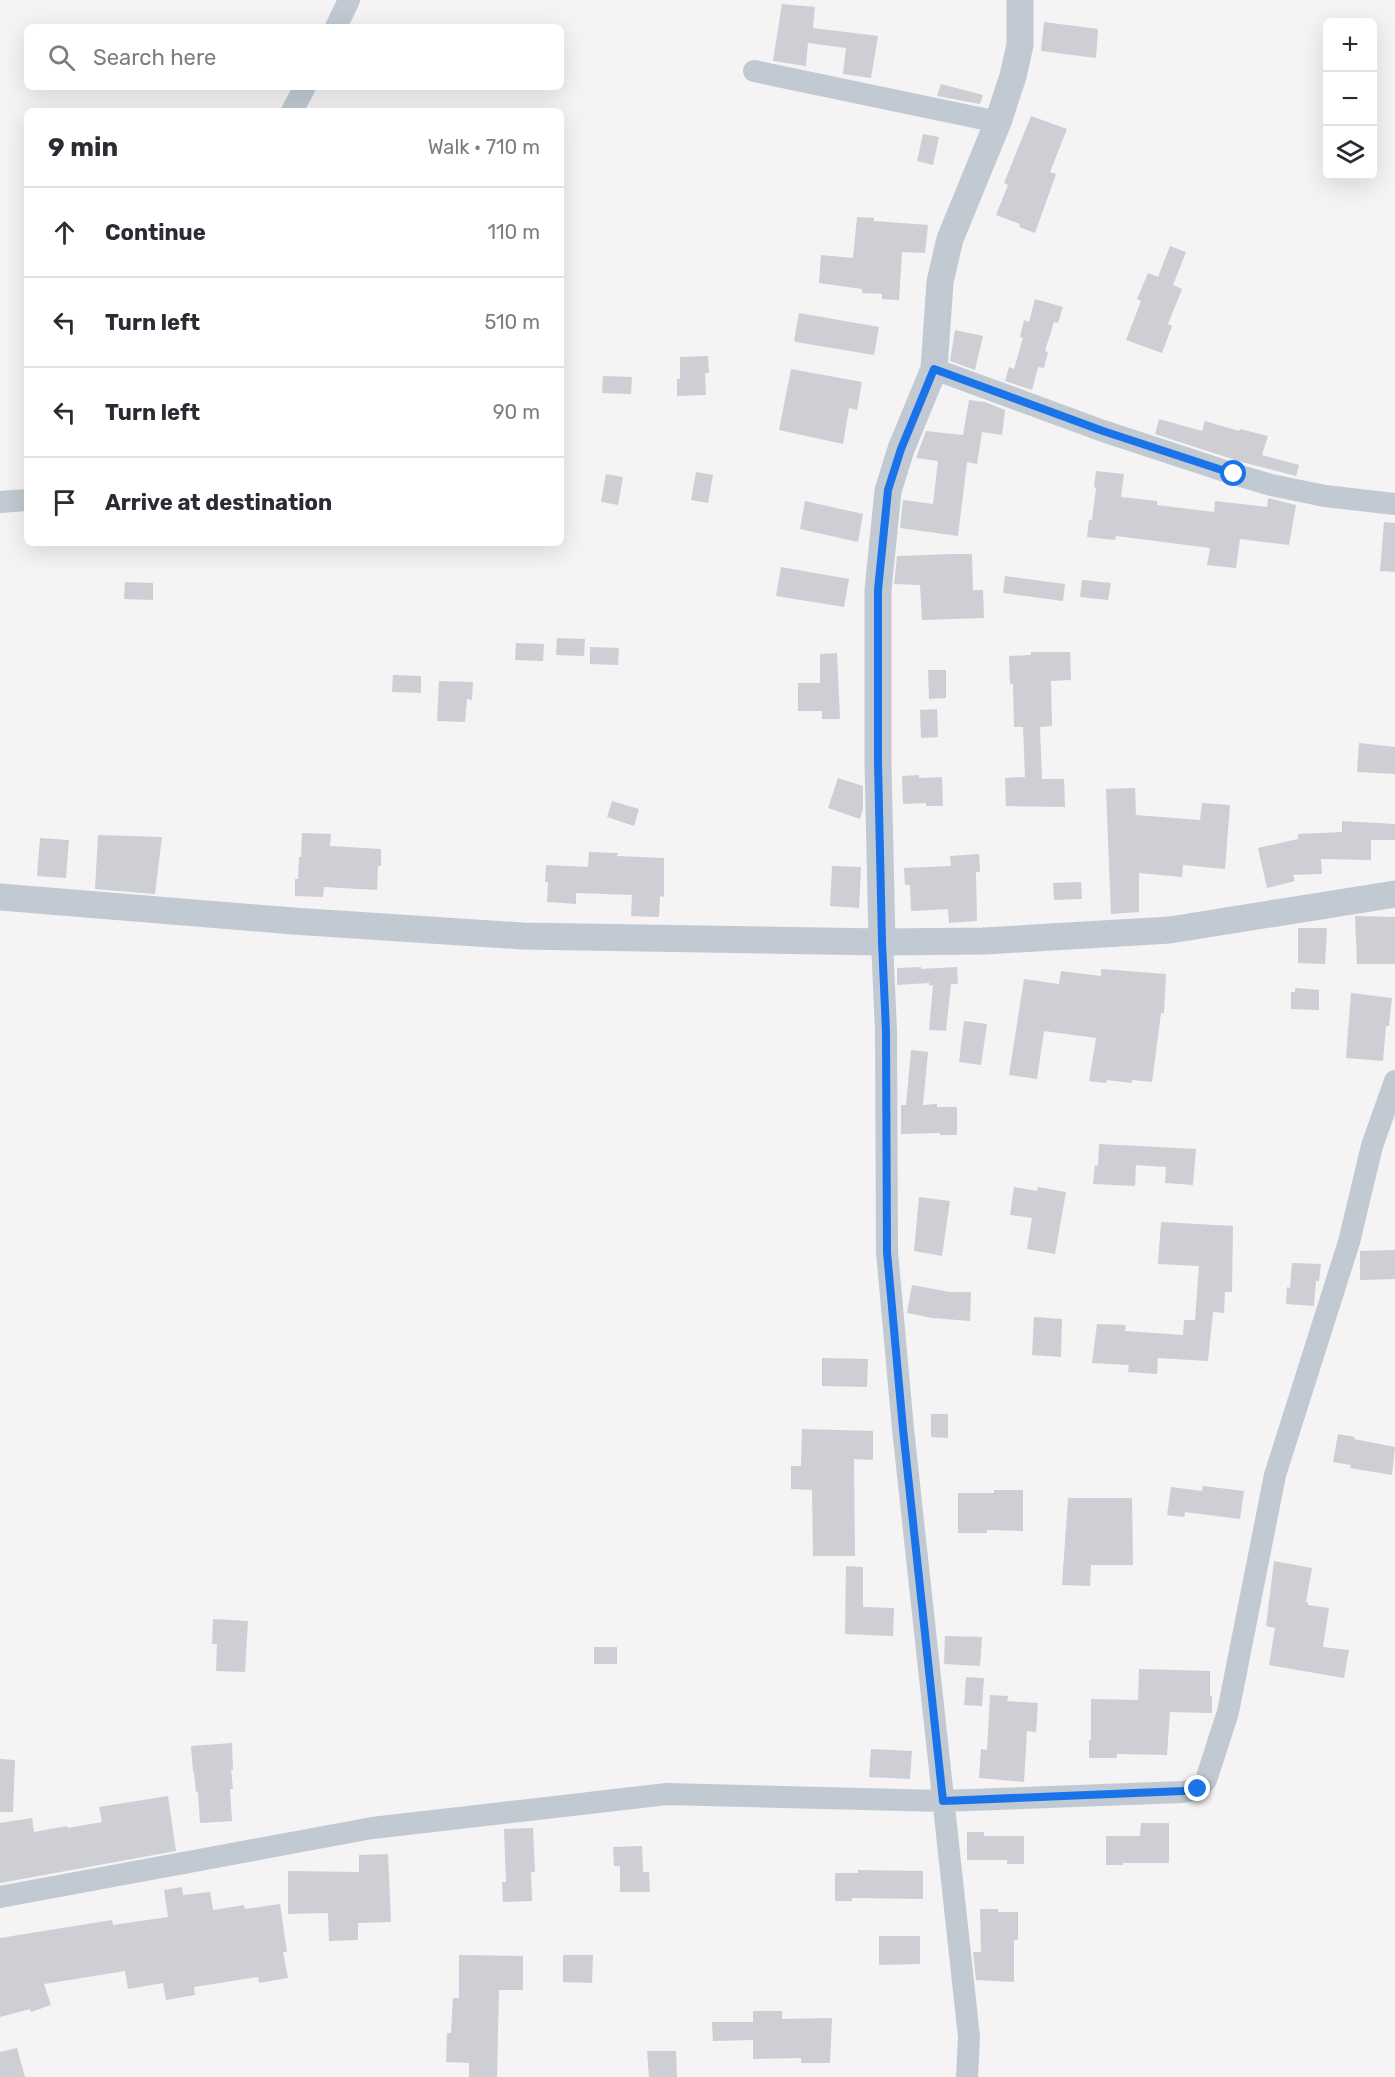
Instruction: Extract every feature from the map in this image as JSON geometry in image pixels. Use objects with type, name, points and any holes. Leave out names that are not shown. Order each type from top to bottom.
[{"type":"street","points":[[337,24],[349,0]]},
{"type":"street","points":[[967,2077],[969,2037],[903,1429],[887,1252],[886,1031],[878,763],[878,590],[888,490],[901,449],[934,369],[940,282],[950,239],[998,122],[1013,76],[1020,45],[1020,0]]},
{"type":"street","points":[[754,71],[998,122]]},
{"type":"street","points":[[294,108],[303,90]]},
{"type":"street","points":[[934,369],[1103,431],[1271,485],[1325,496],[1395,504]]},
{"type":"street","points":[[0,502],[24,500]]},
{"type":"street","points":[[0,897],[293,921],[522,936],[882,942],[984,941],[1170,930],[1395,894]]},
{"type":"street","points":[[0,1898],[372,1828],[667,1794],[943,1801],[1198,1789],[1206,1780],[1228,1712],[1275,1475],[1349,1242],[1372,1146],[1395,1081]]},
{"type":"building","points":[[782,4],[815,7],[813,28],[878,36],[871,78],[843,74],[846,48],[808,43],[806,66],[773,61]]},
{"type":"building","points":[[1044,22],[1098,29],[1096,58],[1041,51]]},
{"type":"building","points":[[941,84],[983,95],[980,104],[937,96]]},
{"type":"building","points":[[1031,116],[1067,129],[1050,172],[1056,174],[1035,233],[1019,227],[1020,224],[996,215],[1008,185],[1004,183]]},
{"type":"building","points":[[923,134],[939,137],[933,165],[917,161]]},
{"type":"building","points":[[857,217],[874,218],[874,221],[928,225],[925,253],[902,252],[899,300],[882,299],[882,294],[862,293],[862,289],[819,283],[821,255],[853,258]]},
{"type":"building","points":[[1170,246],[1186,252],[1173,285],[1182,289],[1168,324],[1172,326],[1162,353],[1126,340],[1141,301],[1137,299],[1148,273],[1158,277]]},
{"type":"building","points":[[1035,299],[1063,307],[1058,323],[1054,322],[1045,351],[1048,352],[1044,368],[1038,367],[1032,390],[1005,381],[1009,367],[1014,369],[1023,338],[1020,337],[1024,320],[1029,322]]},
{"type":"building","points":[[799,313],[879,327],[874,355],[794,341]]},
{"type":"building","points":[[955,330],[983,336],[975,370],[950,361]]},
{"type":"building","points":[[708,356],[709,373],[705,373],[706,395],[677,396],[680,357]]},
{"type":"building","points":[[791,369],[862,382],[857,410],[849,408],[843,444],[779,430]]},
{"type":"building","points":[[603,376],[632,377],[631,394],[602,393]]},
{"type":"building","points":[[969,400],[985,402],[1005,410],[1002,435],[982,432],[977,464],[967,462],[958,536],[900,528],[903,500],[933,504],[938,461],[916,458],[926,431],[963,435]]},
{"type":"building","points":[[1159,419],[1202,431],[1205,421],[1239,431],[1240,429],[1268,436],[1262,455],[1299,465],[1296,476],[1238,461],[1155,434]]},
{"type":"building","points":[[1096,471],[1124,474],[1121,497],[1157,501],[1157,505],[1214,512],[1215,501],[1267,507],[1268,498],[1296,505],[1289,545],[1240,539],[1236,568],[1207,565],[1210,548],[1116,536],[1115,540],[1087,537],[1089,520],[1092,520]]},
{"type":"building","points":[[696,472],[713,475],[708,503],[691,500]]},
{"type":"building","points":[[606,474],[623,477],[618,505],[601,502]]},
{"type":"building","points":[[805,501],[863,514],[858,542],[800,529]]},
{"type":"building","points":[[1384,522],[1395,523],[1395,572],[1380,571]]},
{"type":"building","points":[[972,554],[973,590],[983,590],[984,618],[922,620],[920,585],[894,584],[897,556]]},
{"type":"building","points":[[781,567],[849,579],[844,607],[776,596]]},
{"type":"building","points":[[1005,576],[1065,584],[1063,601],[1003,593]]},
{"type":"building","points":[[1082,580],[1111,583],[1108,600],[1080,597]]},
{"type":"building","points":[[125,582],[153,583],[153,600],[124,599]]},
{"type":"building","points":[[557,638],[585,639],[584,656],[556,655]]},
{"type":"building","points":[[516,643],[544,644],[543,661],[515,660]]},
{"type":"building","points":[[590,647],[619,648],[618,665],[590,664]]},
{"type":"building","points":[[1031,652],[1070,652],[1071,680],[1051,681],[1052,726],[1040,727],[1042,779],[1064,779],[1065,807],[1006,806],[1005,778],[1025,777],[1023,727],[1014,727],[1013,684],[1010,684],[1009,656],[1031,655]]},
{"type":"building","points":[[837,653],[840,719],[822,719],[822,711],[798,711],[798,683],[820,683],[820,654]]},
{"type":"building","points":[[928,670],[946,670],[946,698],[929,699]]},
{"type":"building","points":[[393,675],[421,676],[421,693],[392,692]]},
{"type":"building","points":[[439,681],[473,682],[472,700],[467,699],[465,722],[437,721]]},
{"type":"building","points":[[937,709],[938,737],[921,738],[920,710]]},
{"type":"building","points":[[1359,743],[1395,747],[1395,774],[1357,772]]},
{"type":"building","points":[[919,775],[919,778],[942,777],[943,806],[926,806],[926,803],[903,804],[902,776]]},
{"type":"building","points":[[838,778],[863,786],[863,809],[860,819],[828,808]]},
{"type":"building","points":[[1135,788],[1136,815],[1200,820],[1202,803],[1230,805],[1225,869],[1183,865],[1182,877],[1139,873],[1139,912],[1111,914],[1106,789]]},
{"type":"building","points":[[612,801],[639,809],[634,826],[607,817]]},
{"type":"building","points":[[1342,821],[1395,824],[1395,840],[1371,840],[1371,860],[1321,859],[1322,874],[1293,875],[1295,881],[1267,888],[1258,848],[1298,839],[1298,834],[1342,832]]},
{"type":"building","points":[[302,833],[331,834],[330,846],[381,849],[377,890],[324,887],[323,897],[295,896],[295,879],[298,879]]},
{"type":"building","points":[[98,835],[162,837],[155,894],[95,889]]},
{"type":"building","points":[[40,838],[69,840],[66,878],[37,876]]},
{"type":"building","points":[[589,852],[664,858],[664,897],[660,896],[659,917],[631,916],[632,895],[576,893],[576,904],[547,902],[546,865],[588,867]]},
{"type":"building","points":[[979,854],[980,872],[976,872],[977,921],[949,923],[948,909],[911,911],[910,885],[905,885],[904,868],[951,866],[950,856]]},
{"type":"building","points":[[832,866],[861,867],[859,908],[830,906]]},
{"type":"building","points":[[1081,882],[1082,899],[1054,900],[1053,883]]},
{"type":"building","points":[[1355,916],[1395,917],[1395,964],[1357,964]]},
{"type":"building","points":[[1298,928],[1327,928],[1325,964],[1298,963]]},
{"type":"building","points":[[921,967],[921,969],[957,967],[958,984],[951,984],[946,1031],[929,1030],[933,985],[929,986],[929,983],[897,985],[897,968]]},
{"type":"building","points":[[1101,969],[1166,974],[1164,1013],[1161,1013],[1152,1082],[1089,1081],[1096,1038],[1044,1031],[1037,1079],[1009,1075],[1024,979],[1059,984],[1061,971],[1101,976]]},
{"type":"building","points":[[1295,988],[1319,990],[1319,1010],[1291,1009],[1291,992],[1295,992]]},
{"type":"building","points":[[1351,993],[1392,998],[1389,1026],[1386,1026],[1383,1061],[1346,1058]]},
{"type":"building","points":[[964,1021],[987,1024],[981,1065],[959,1062]]},
{"type":"building","points":[[911,1050],[928,1052],[923,1105],[937,1104],[937,1107],[957,1107],[957,1135],[901,1134],[901,1105],[906,1105]]},
{"type":"building","points":[[1099,1144],[1196,1149],[1193,1185],[1165,1183],[1166,1167],[1136,1165],[1135,1186],[1093,1184],[1095,1165],[1098,1166]]},
{"type":"building","points":[[1014,1187],[1037,1191],[1038,1187],[1066,1192],[1055,1254],[1027,1249],[1032,1218],[1010,1215]]},
{"type":"building","points":[[919,1197],[950,1201],[942,1256],[914,1251]]},
{"type":"building","points":[[1161,1222],[1233,1226],[1232,1292],[1225,1292],[1224,1313],[1213,1312],[1208,1361],[1158,1358],[1157,1374],[1128,1372],[1129,1365],[1092,1363],[1097,1324],[1126,1325],[1125,1331],[1183,1335],[1184,1320],[1195,1320],[1199,1266],[1158,1264]]},
{"type":"building","points":[[1395,1250],[1395,1279],[1360,1280],[1360,1251]]},
{"type":"building","points":[[1292,1263],[1321,1264],[1319,1281],[1316,1281],[1314,1306],[1286,1304]]},
{"type":"building","points":[[912,1285],[950,1292],[971,1292],[970,1321],[932,1318],[907,1313]]},
{"type":"building","points":[[1034,1317],[1062,1319],[1061,1357],[1032,1355]]},
{"type":"building","points":[[822,1358],[868,1359],[867,1387],[822,1386]]},
{"type":"building","points":[[931,1414],[948,1414],[948,1438],[931,1437]]},
{"type":"building","points":[[802,1429],[873,1431],[873,1460],[854,1459],[855,1556],[813,1556],[812,1490],[791,1489],[791,1466],[801,1466]]},
{"type":"building","points":[[1338,1434],[1395,1447],[1392,1475],[1350,1468],[1351,1465],[1333,1462]]},
{"type":"building","points":[[1203,1486],[1244,1491],[1240,1519],[1185,1512],[1184,1517],[1167,1515],[1171,1487],[1202,1491]]},
{"type":"building","points":[[994,1490],[1023,1490],[1023,1531],[987,1530],[987,1533],[958,1533],[958,1493],[994,1493]]},
{"type":"building","points":[[1068,1498],[1132,1498],[1133,1565],[1091,1565],[1090,1586],[1062,1585]]},
{"type":"building","points":[[1274,1561],[1312,1568],[1306,1602],[1308,1605],[1329,1608],[1323,1647],[1349,1650],[1344,1678],[1269,1665],[1275,1628],[1266,1626]]},
{"type":"building","points":[[846,1566],[863,1567],[863,1607],[894,1608],[893,1636],[845,1634]]},
{"type":"building","points":[[213,1619],[248,1621],[245,1672],[216,1671],[217,1644],[212,1644]]},
{"type":"building","points":[[945,1636],[982,1637],[980,1666],[944,1664]]},
{"type":"building","points":[[594,1647],[617,1647],[617,1664],[594,1664]]},
{"type":"building","points":[[1139,1669],[1210,1671],[1212,1713],[1170,1712],[1167,1755],[1117,1754],[1117,1758],[1089,1758],[1091,1699],[1138,1700]]},
{"type":"building","points":[[966,1677],[984,1678],[982,1706],[964,1705]]},
{"type":"building","points":[[990,1695],[1008,1696],[1007,1701],[1038,1703],[1036,1732],[1027,1731],[1024,1782],[979,1778],[981,1749],[987,1750]]},
{"type":"building","points":[[232,1743],[233,1789],[230,1789],[232,1821],[200,1823],[191,1746]]},
{"type":"building","points":[[871,1749],[912,1751],[910,1779],[869,1777]]},
{"type":"building","points":[[0,1759],[15,1760],[13,1812],[0,1812]]},
{"type":"building","points":[[168,1796],[176,1851],[0,1883],[0,1823],[32,1818],[34,1832],[67,1826],[68,1828],[102,1822],[99,1807]]},
{"type":"building","points":[[1141,1823],[1169,1823],[1169,1863],[1106,1865],[1106,1836],[1140,1836]]},
{"type":"building","points":[[533,1828],[535,1872],[531,1872],[532,1901],[503,1902],[502,1882],[506,1882],[504,1829]]},
{"type":"building","points":[[967,1832],[984,1832],[984,1836],[1024,1836],[1024,1864],[1007,1864],[1007,1860],[967,1860]]},
{"type":"building","points":[[642,1846],[643,1872],[649,1872],[650,1892],[620,1892],[620,1866],[614,1866],[613,1847]]},
{"type":"building","points":[[388,1854],[391,1922],[358,1923],[358,1940],[329,1941],[328,1913],[288,1914],[288,1871],[359,1872],[359,1855]]},
{"type":"building","points":[[858,1870],[923,1871],[923,1899],[852,1898],[852,1901],[835,1901],[835,1873],[858,1873]]},
{"type":"building","points":[[182,1887],[183,1895],[210,1892],[213,1910],[244,1905],[245,1909],[280,1904],[287,1952],[283,1952],[288,1978],[259,1983],[258,1977],[194,1987],[195,1995],[166,2000],[163,1983],[128,1989],[125,1971],[44,1984],[51,2005],[31,2012],[30,2009],[0,2017],[0,1938],[112,1920],[113,1925],[168,1917],[164,1890]]},
{"type":"building","points":[[980,1909],[1018,1912],[1018,1940],[1014,1940],[1014,1982],[976,1980],[973,1952],[981,1952]]},
{"type":"building","points":[[879,1936],[920,1936],[920,1964],[879,1965]]},
{"type":"building","points":[[459,1955],[523,1956],[523,1990],[499,1990],[497,2077],[469,2077],[469,2063],[446,2062],[447,2033],[451,2033],[453,1998],[459,1998]]},
{"type":"building","points":[[563,1955],[593,1955],[592,1983],[563,1982]]},
{"type":"building","points":[[753,2011],[782,2011],[782,2019],[832,2018],[830,2063],[801,2063],[801,2058],[753,2059],[753,2040],[713,2041],[712,2022],[753,2022]]},
{"type":"building","points":[[17,2048],[25,2077],[0,2077],[0,2052]]},
{"type":"building","points":[[647,2051],[676,2051],[677,2077],[649,2077]]},
{"type":"route","points":[[1198,1789],[943,1801],[903,1429],[887,1252],[886,1031],[878,763],[878,590],[888,490],[901,449],[934,369],[1103,431],[1234,474]]}]
